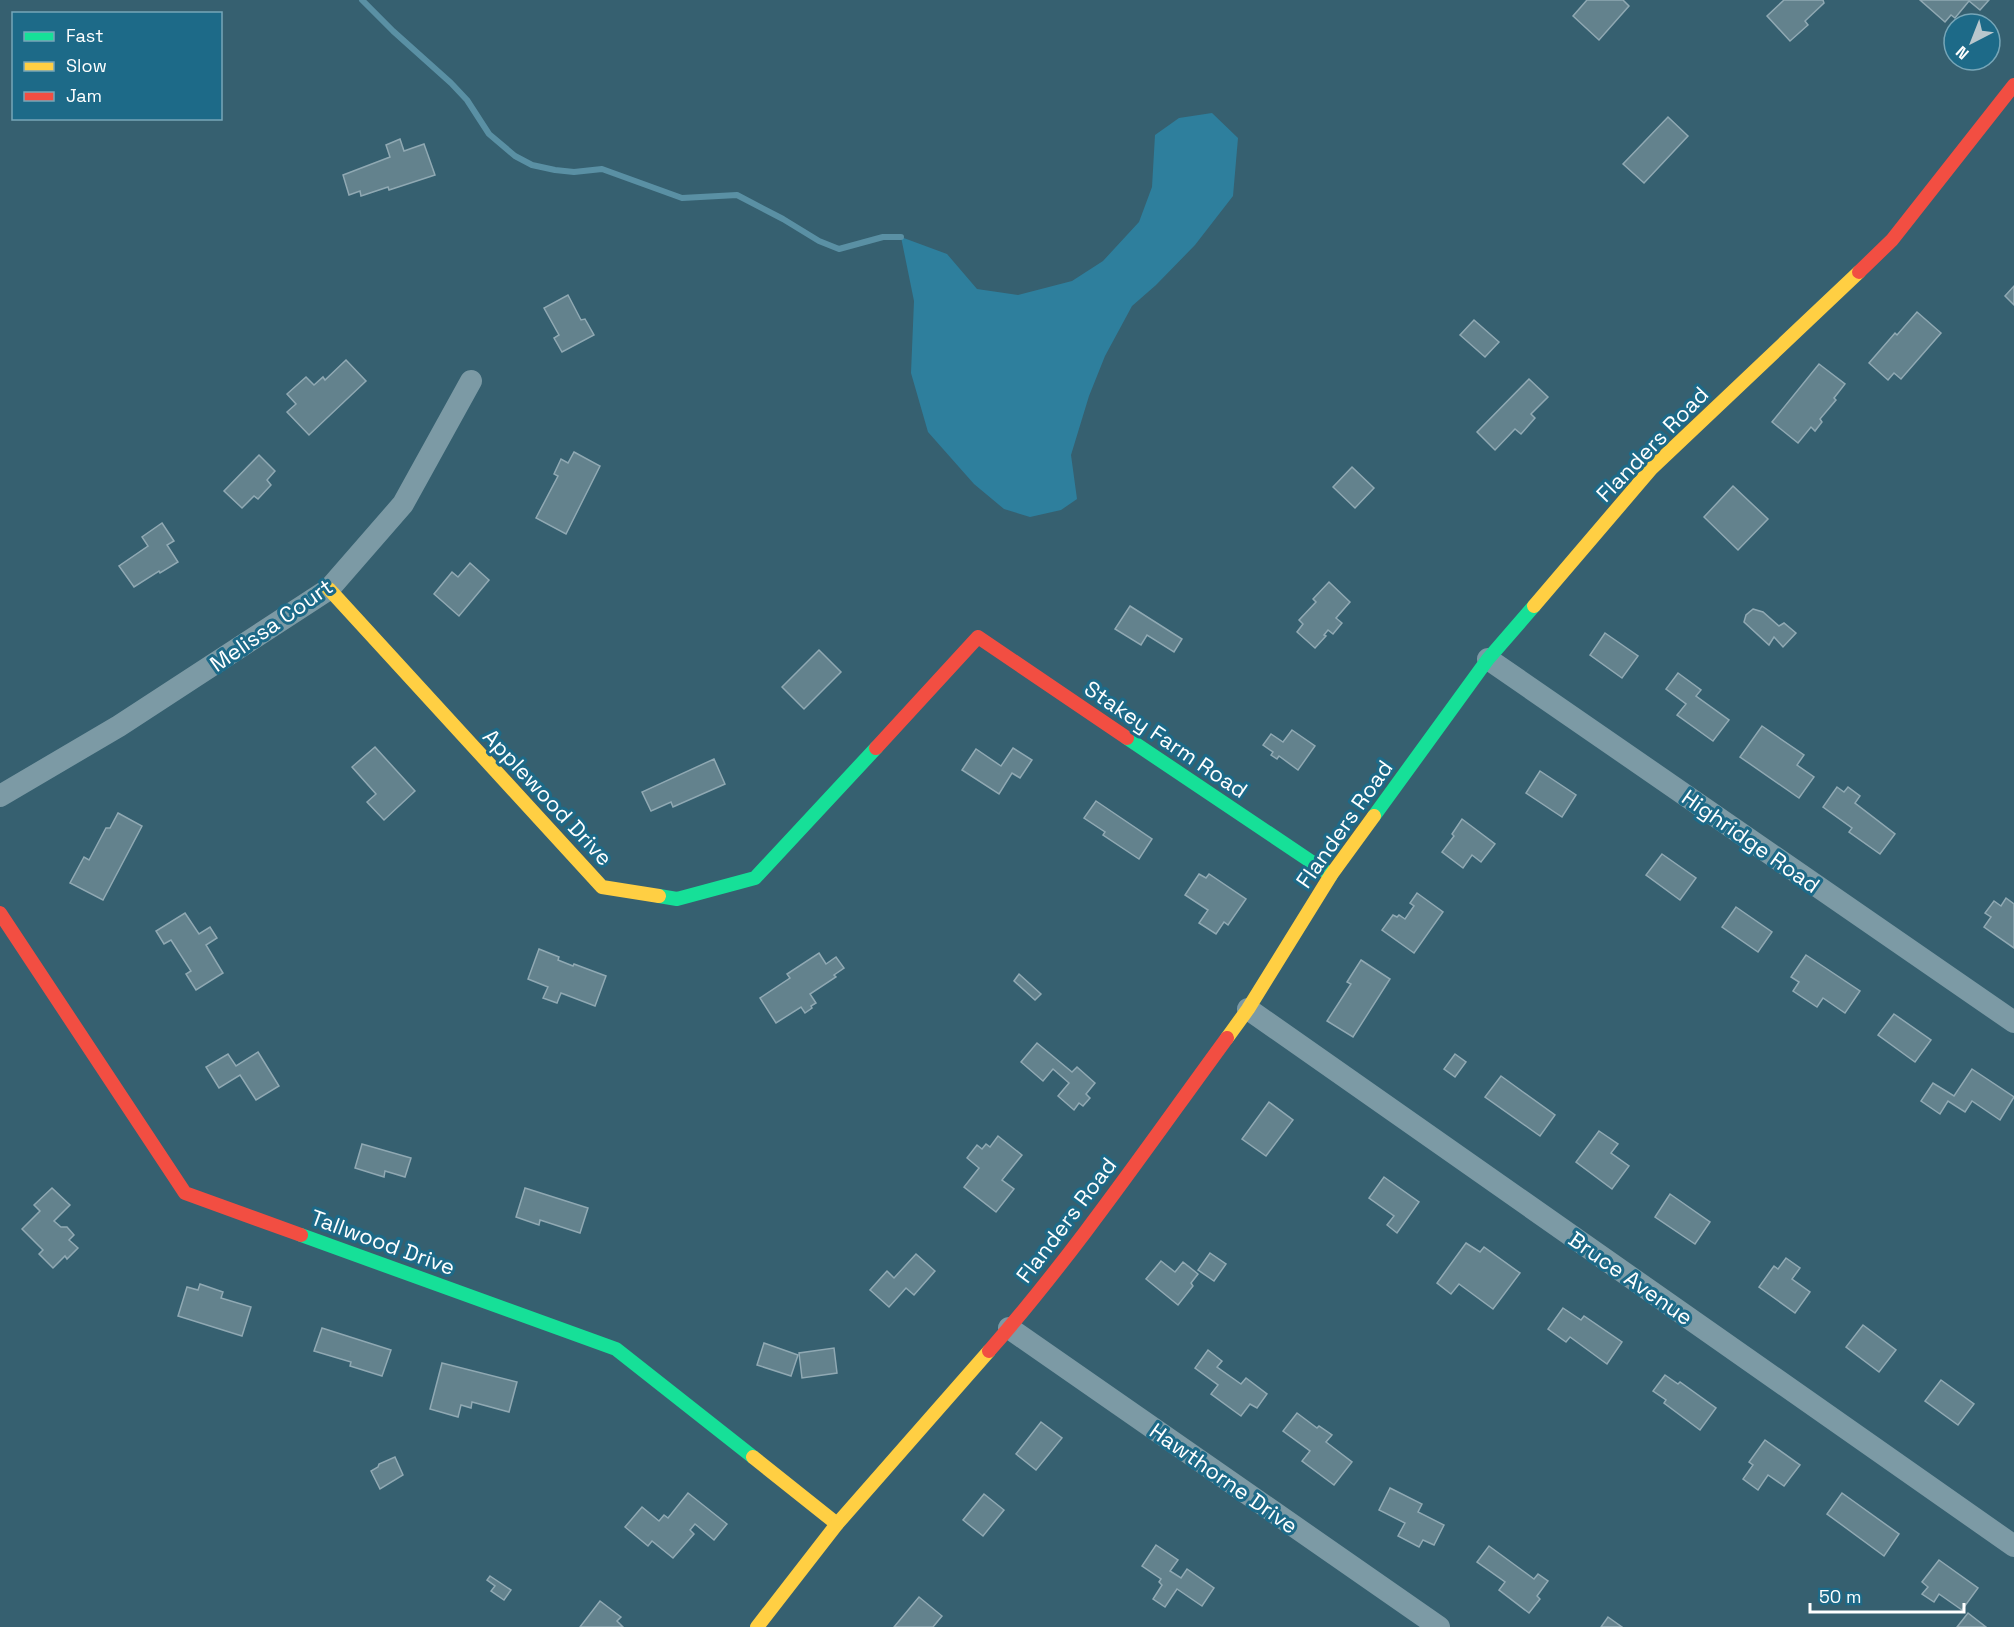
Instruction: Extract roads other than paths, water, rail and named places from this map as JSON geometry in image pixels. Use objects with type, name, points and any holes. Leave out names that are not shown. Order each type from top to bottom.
[{"type":"street","name":"Flanders Road","points":[[757,1627],[837,1524],[1009,1328],[1098,1215],[1248,1009],[1331,876],[1488,659],[1651,470],[1892,240],[2014,85]]},
{"type":"street","name":"Melissa Court","points":[[0,796],[119,726],[329,590],[403,504],[471,381]]},
{"type":"street","name":"Applewood Drive","points":[[329,590],[602,887],[677,899],[755,878],[978,637]]},
{"type":"street","name":"Stakey Farm Road","points":[[978,637],[1331,876]]},
{"type":"street","name":"Highridge Road","points":[[1488,659],[2014,1022]]},
{"type":"street","name":"Tallwood Drive","points":[[0,913],[185,1193],[616,1349],[837,1524]]},
{"type":"street","name":"Bruce Avenue","points":[[1248,1009],[2014,1546]]},
{"type":"street","name":"Hawthorne Drive","points":[[1009,1328],[1439,1627]]},
{"type":"waterway","points":[[362,0],[451,83],[467,100],[489,134],[515,156],[532,165],[574,172],[602,169],[682,198],[737,195],[819,241],[839,249],[883,237],[901,237]]}]
